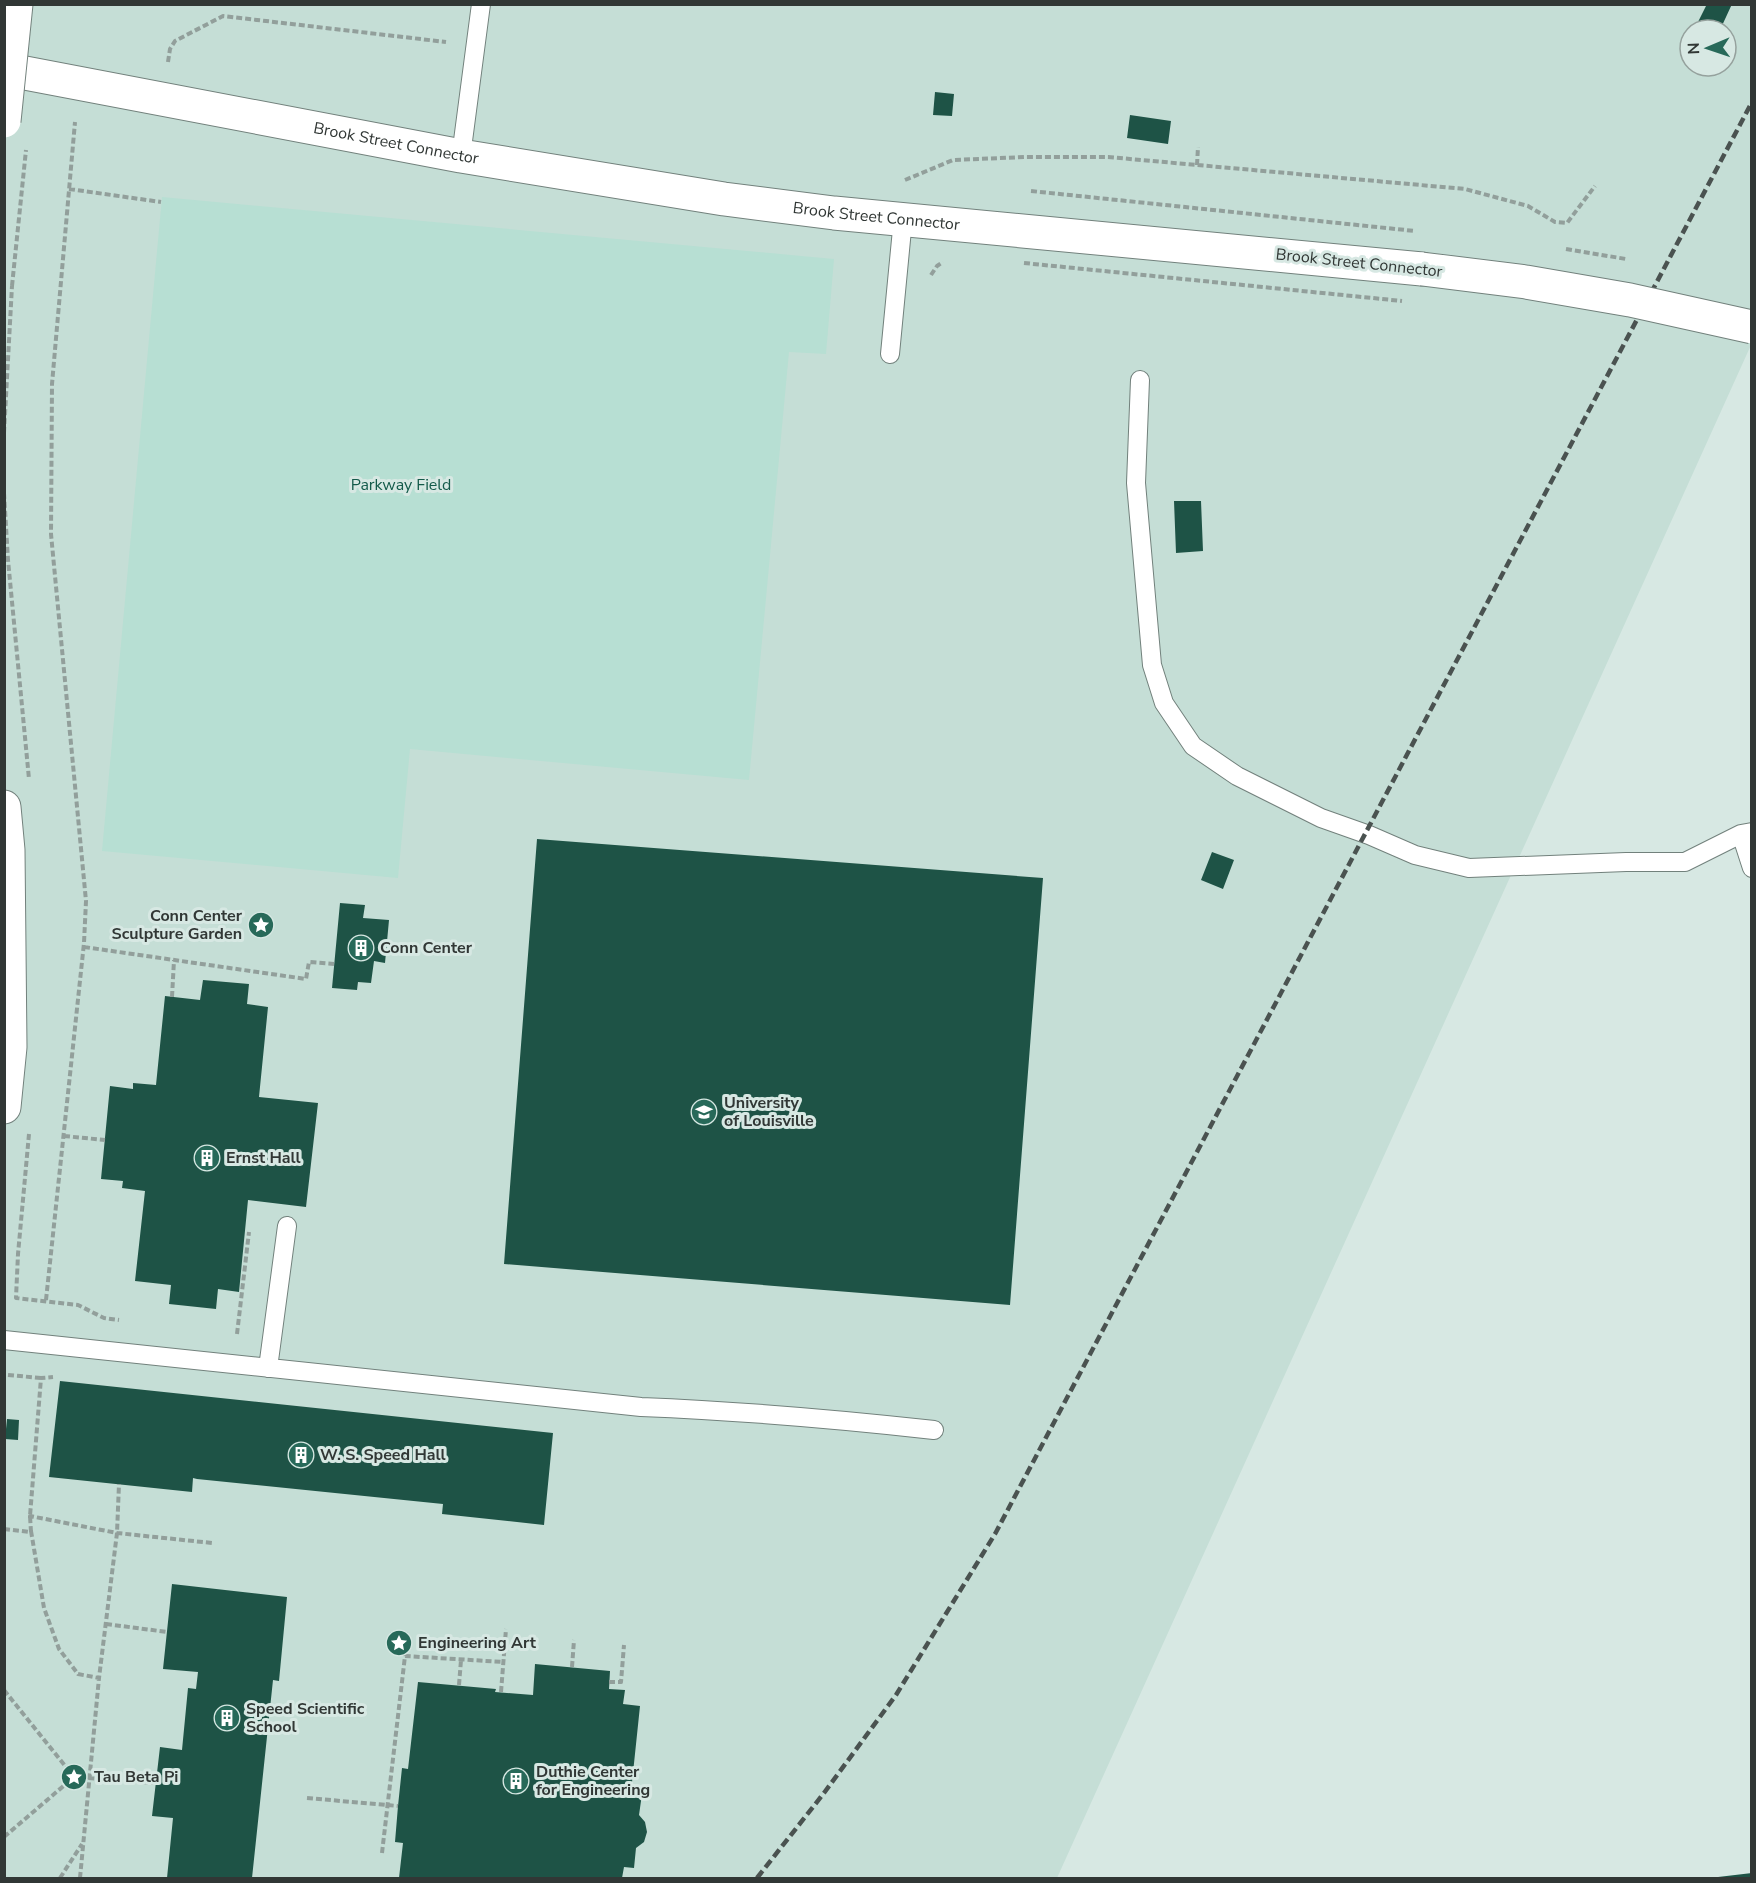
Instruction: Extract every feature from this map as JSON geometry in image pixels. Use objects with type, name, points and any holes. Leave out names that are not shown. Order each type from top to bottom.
[{"type":"street","points":[[4,121],[16,4]]},
{"type":"street","name":"Brook Street Connector","points":[[4,69],[461,156],[724,199],[834,213],[1422,269],[1526,282],[1630,300],[1752,327]]},
{"type":"street","points":[[4,807],[8,850],[10,1047],[4,1107]]},
{"type":"lane","points":[[461,156],[481,4]]},
{"type":"lane","points":[[891,354],[903,219]]},
{"type":"lane","points":[[1140,381],[1136,483],[1152,665],[1164,703],[1193,746],[1237,776],[1321,818],[1415,855],[1469,868],[1684,862],[1746,833],[1752,868]]},
{"type":"lane","points":[[268,1368],[287,1226]]},
{"type":"lane","points":[[4,1340],[641,1407],[742,1411],[934,1430]]},
{"type":"path","points":[[168,62],[170,49],[175,41],[223,16],[446,41],[445,53]]},
{"type":"path","points":[[46,1300],[84,947],[86,889],[51,534],[52,384],[75,122]]},
{"type":"path","points":[[1197,165],[1198,147]]},
{"type":"path","points":[[904,180],[953,160],[1108,157],[1465,189],[1528,206],[1555,222],[1567,223],[1595,186]]},
{"type":"path","points":[[69,189],[161,202]]},
{"type":"path","points":[[1031,191],[1422,232]]},
{"type":"path","points":[[1560,248],[1628,260]]},
{"type":"path","points":[[1024,263],[1412,302]]},
{"type":"path","points":[[4,433],[12,286]]},
{"type":"path","points":[[84,947],[306,979],[309,962],[334,964]]},
{"type":"path","points":[[172,997],[174,960]]},
{"type":"path","points":[[64,1136],[105,1140]]},
{"type":"path","points":[[227,1333],[238,1335],[249,1232]]},
{"type":"path","points":[[16,1298],[78,1305],[104,1318],[127,1321]]},
{"type":"path","points":[[8,1375],[41,1378],[60,1376]]},
{"type":"path","points":[[41,1378],[30,1516],[44,1608],[59,1649],[78,1674],[99,1678]]},
{"type":"path","points":[[80,1878],[99,1678],[117,1533],[119,1484]]},
{"type":"path","points":[[30,1516],[117,1533],[212,1543]]},
{"type":"path","points":[[4,1529],[31,1532]]},
{"type":"path","points":[[106,1624],[167,1632]]},
{"type":"path","points":[[501,1692],[506,1629]]},
{"type":"path","points":[[572,1667],[574,1640]]},
{"type":"path","points":[[609,1682],[621,1682],[624,1645]]},
{"type":"path","points":[[382,1853],[405,1656],[504,1662]]},
{"type":"path","points":[[459,1685],[460,1659]]},
{"type":"path","points":[[4,1690],[74,1777]]},
{"type":"path","points":[[4,1837],[74,1777],[156,1783]]},
{"type":"path","points":[[308,1798],[398,1806]]},
{"type":"path","points":[[60,1878],[84,1841]]},
{"type":"shaded area","name":"University of Louisville","points":[[5,5],[1751,5],[1751,345],[1057,1878],[5,1878]]},
{"type":"green space","name":"Parkway Field","points":[[162,197],[834,259],[826,354],[789,352],[749,780],[410,749],[398,878],[102,851]]},
{"type":"building","points":[[1707,4],[1732,4],[1726,18],[1700,18]]},
{"type":"building","points":[[935,92],[954,94],[952,116],[933,115]]},
{"type":"building","points":[[1130,115],[1171,121],[1168,144],[1127,138]]},
{"type":"building","points":[[1174,501],[1201,501],[1203,551],[1176,553]]},
{"type":"building","points":[[537,839],[1043,878],[1010,1305],[504,1264]]},
{"type":"building","points":[[1212,852],[1234,860],[1223,889],[1201,880]]},
{"type":"building","name":"Conn Center","points":[[340,903],[365,905],[363,918],[389,920],[385,963],[374,961],[371,983],[358,982],[357,990],[332,988]]},
{"type":"building","name":"Ernst Hall","points":[[203,980],[249,984],[247,1004],[268,1007],[259,1097],[318,1103],[306,1207],[248,1200],[239,1292],[218,1289],[216,1309],[169,1304],[171,1285],[135,1281],[145,1191],[122,1188],[123,1181],[101,1179],[110,1086],[133,1089],[133,1083],[156,1085],[165,996],[200,1000]]},
{"type":"building","name":"W. S. Speed Hall","points":[[60,1381],[553,1433],[544,1525],[442,1514],[443,1504],[193,1478],[192,1492],[49,1477]]},
{"type":"building","points":[[7,1419],[19,1420],[18,1440],[5,1439]]},
{"type":"building","name":"Speed Scientific School","points":[[172,1584],[287,1597],[279,1681],[273,1680],[252,1878],[167,1878],[173,1818],[152,1816],[160,1747],[182,1750],[188,1688],[196,1689],[198,1672],[163,1669]]},
{"type":"building","name":"Duthie Center for Engineering","points":[[535,1664],[610,1671],[609,1689],[625,1690],[623,1704],[640,1706],[631,1792],[642,1794],[639,1815],[645,1822],[647,1832],[644,1842],[636,1848],[634,1868],[624,1867],[622,1878],[399,1878],[403,1843],[395,1842],[398,1806],[402,1768],[408,1769],[418,1682],[496,1689],[495,1692],[533,1695]]},
{"type":"building","points":[[1752,1873],[1752,1878],[1718,1878],[1718,1877]]},
{"type":"railway","points":[[757,1878],[824,1793],[896,1695],[995,1534],[1752,102]]},
{"type":"place","name":"Conn Center Sculpture Garden","points":[[261,925]]},
{"type":"place","name":"Conn Center","points":[[361,948]]},
{"type":"place","name":"University of Louisville","points":[[704,1112]]},
{"type":"place","name":"Ernst Hall","points":[[207,1158]]},
{"type":"place","name":"W. S. Speed Hall","points":[[301,1455]]},
{"type":"place","name":"Engineering Art","points":[[399,1643]]},
{"type":"place","name":"Speed Scientific School","points":[[227,1718]]},
{"type":"place","name":"Tau Beta Pi","points":[[74,1777]]},
{"type":"place","name":"Duthie Center for Engineering","points":[[516,1781]]}]
